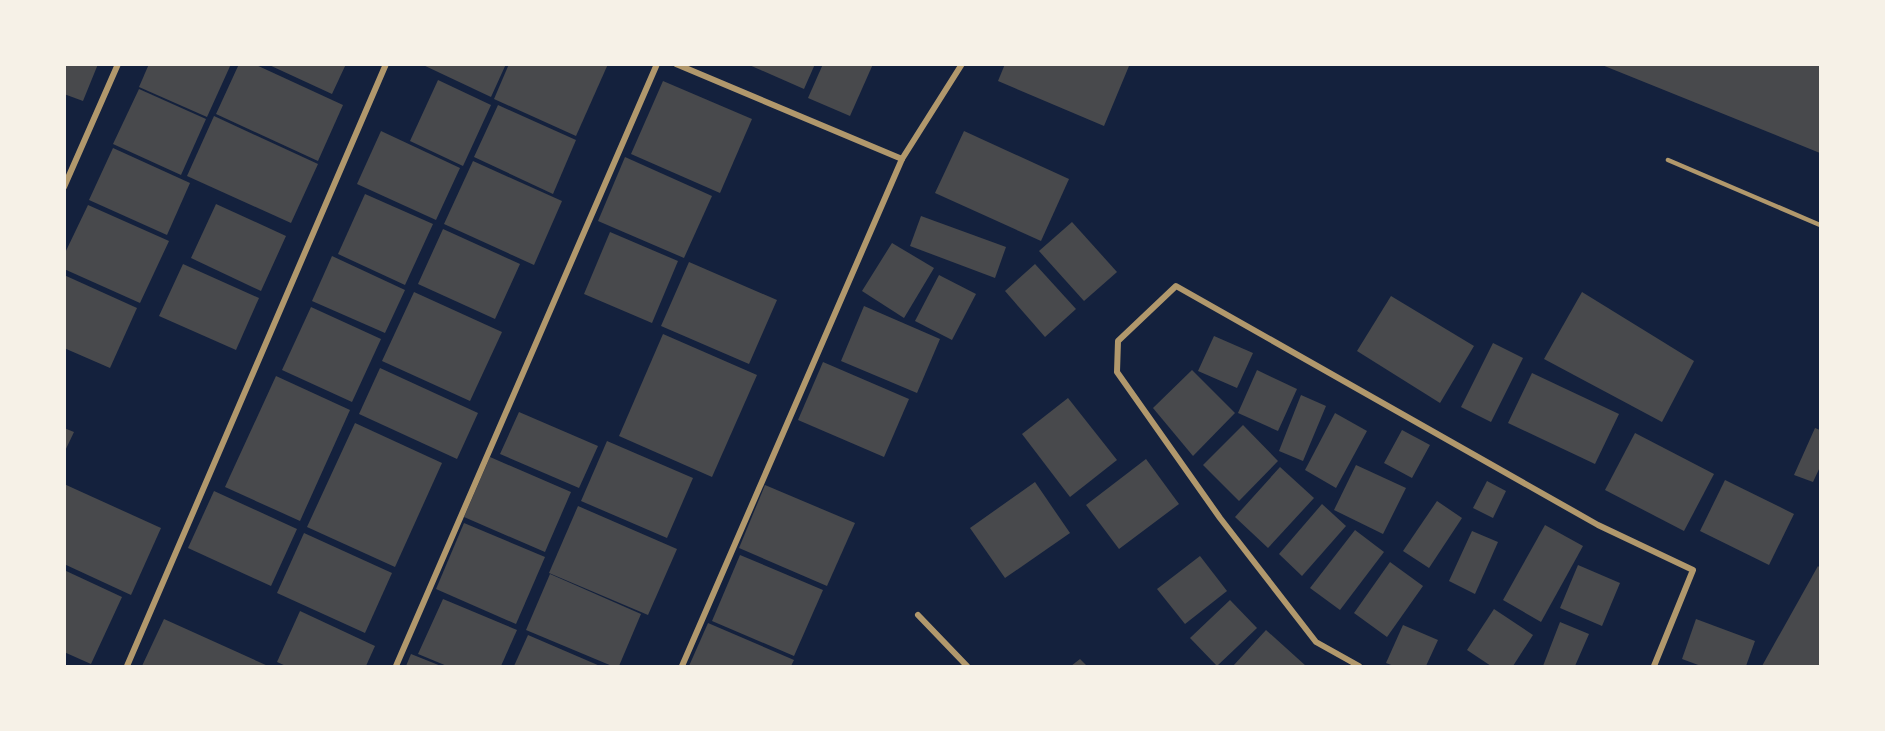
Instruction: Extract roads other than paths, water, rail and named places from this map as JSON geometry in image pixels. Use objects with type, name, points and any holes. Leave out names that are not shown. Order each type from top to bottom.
[{"type":"street","points":[[64,187],[118,64]]},
{"type":"street","points":[[127,666],[386,64]]},
{"type":"street","points":[[396,666],[657,64]]},
{"type":"street","points":[[676,64],[902,159]]},
{"type":"street","points":[[682,666],[902,159],[962,64]]},
{"type":"street","points":[[1359,666],[1316,642],[1220,518],[1117,372],[1118,341],[1176,286],[1598,525],[1693,570],[1654,666]]},
{"type":"street","points":[[918,615],[967,666]]},
{"type":"lane","points":[[1668,160],[1821,225]]}]
